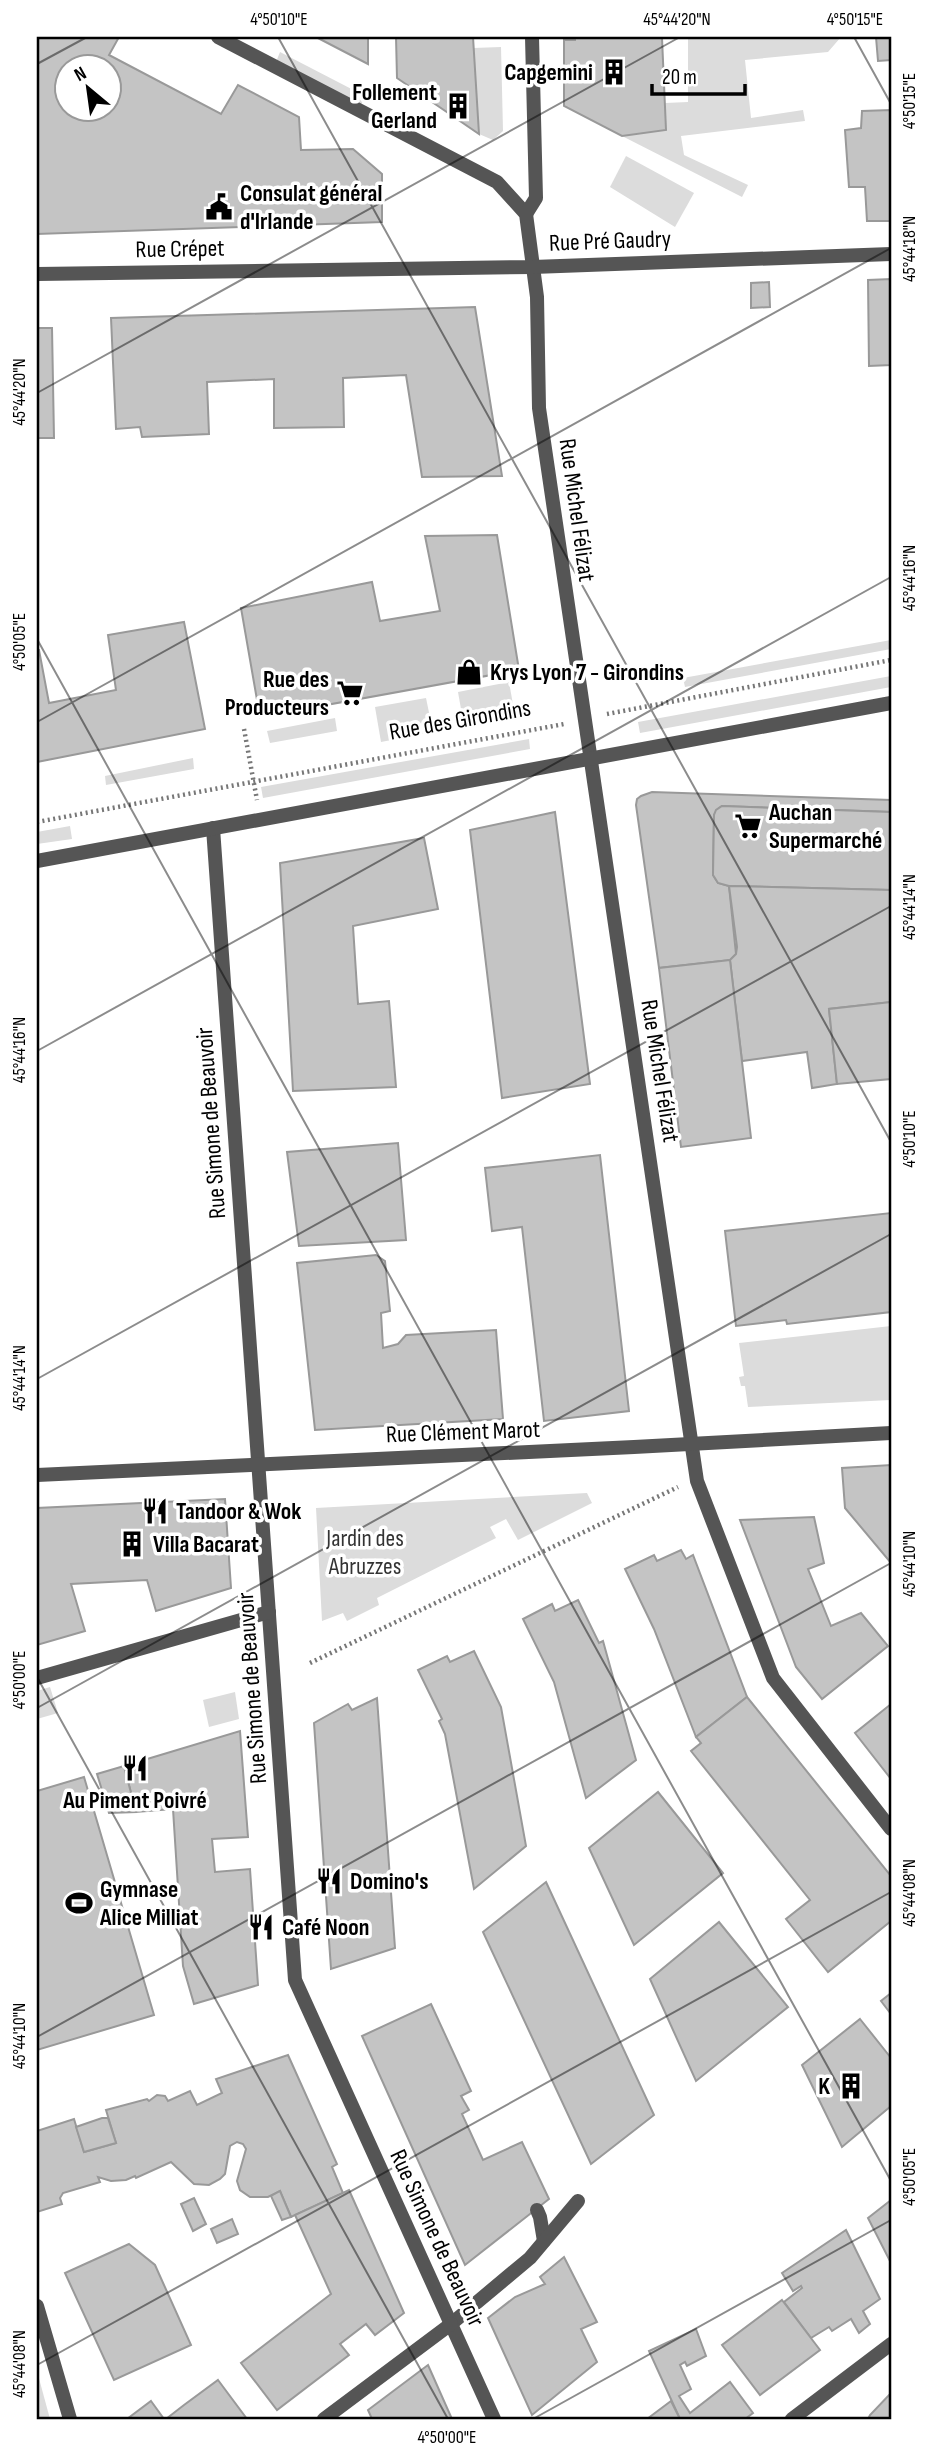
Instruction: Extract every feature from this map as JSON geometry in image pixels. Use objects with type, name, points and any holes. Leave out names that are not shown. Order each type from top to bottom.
[{"type":"street","name":"Rue Pré Gaudry","points":[[218,37],[497,182],[526,214],[533,267],[891,254]]},
{"type":"street","points":[[526,214],[536,198],[532,37]]},
{"type":"street","name":"Rue Crépet","points":[[37,274],[533,267]]},
{"type":"street","name":"Rue Michel Félizat","points":[[533,267],[537,297],[540,408],[698,1480],[773,1678],[891,1829]]},
{"type":"street","points":[[37,861],[891,703]]},
{"type":"street","name":"Rue Simone de Beauvoir","points":[[213,828],[295,1980],[494,2419]]},
{"type":"street","name":"Rue Clément Marot","points":[[37,1475],[891,1433]]},
{"type":"street","points":[[37,1678],[269,1612]]},
{"type":"street","points":[[324,2419],[451,2324],[530,2258],[578,2201]]},
{"type":"street","points":[[537,2210],[544,2241]]},
{"type":"street","points":[[37,2306],[70,2419]]},
{"type":"street","points":[[792,2419],[891,2344]]},
{"type":"path","name":"Rue des Girondins","points":[[37,822],[586,720],[627,709],[891,660]]},
{"type":"path","points":[[244,729],[261,819]]},
{"type":"path","points":[[310,1663],[665,1491],[698,1480]]},
{"type":"green space","points":[[688,37],[841,37],[828,52],[745,60],[751,118],[803,110],[805,121],[681,136],[684,155],[748,185],[742,197],[622,136],[665,130],[665,103],[688,102]]},
{"type":"green space","points":[[501,47],[503,131],[493,140],[479,134],[473,48]]},
{"type":"green space","points":[[280,52],[365,96],[360,107],[276,62]]},
{"type":"green space","points":[[626,156],[694,193],[675,227],[610,187]]},
{"type":"green space","points":[[891,640],[891,649],[685,687],[683,678]]},
{"type":"green space","points":[[891,676],[891,687],[640,733],[638,722]]},
{"type":"green space","points":[[509,682],[515,716],[464,726],[458,692]]},
{"type":"green space","points":[[426,698],[433,732],[381,742],[375,707]]},
{"type":"green space","points":[[335,718],[337,731],[270,743],[267,731]]},
{"type":"green space","points":[[529,739],[530,749],[263,798],[261,787]]},
{"type":"green space","points":[[193,758],[194,769],[106,785],[105,776]]},
{"type":"green space","points":[[70,826],[72,839],[37,844],[37,832]]},
{"type":"green space","points":[[891,1326],[891,1400],[748,1407],[745,1386],[741,1386],[739,1377],[744,1376],[739,1343]]},
{"type":"green space","name":"Jardin des Abruzzes","points":[[587,1493],[592,1503],[518,1540],[506,1519],[490,1527],[496,1538],[377,1598],[379,1605],[347,1621],[343,1613],[322,1621],[316,1508]]},
{"type":"green space","points":[[50,1687],[58,1713],[37,1719],[37,1691]]},
{"type":"green space","points":[[235,1692],[239,1719],[209,1727],[203,1700]]},
{"type":"green space","points":[[37,2371],[50,2419],[37,2419]]},
{"type":"building","points":[[37,37],[119,37],[111,52],[52,52],[52,122],[122,122],[122,62],[221,114],[238,85],[299,117],[301,150],[353,149],[382,174],[382,222],[37,234]]},
{"type":"building","points":[[316,37],[368,37],[368,64]]},
{"type":"building","name":"Follement Gerland","points":[[396,37],[473,37],[479,134],[397,78]]},
{"type":"building","name":"Capgemini","points":[[575,37],[662,38],[666,130],[622,136],[564,106],[564,40],[575,40]]},
{"type":"building","points":[[876,37],[891,37],[891,60],[878,61]]},
{"type":"building","points":[[891,110],[891,221],[867,221],[865,187],[849,187],[845,130],[861,128],[862,111]]},
{"type":"building","points":[[891,279],[891,365],[869,366],[868,280]]},
{"type":"building","points":[[769,282],[770,307],[751,308],[751,283]]},
{"type":"building","points":[[475,307],[502,476],[422,477],[406,375],[343,378],[344,427],[274,428],[274,379],[207,382],[209,434],[142,437],[140,427],[116,429],[111,318]]},
{"type":"building","points":[[37,328],[52,328],[54,438],[37,438]]},
{"type":"building","points":[[497,535],[519,670],[260,717],[241,608],[372,582],[380,621],[440,611],[425,536]]},
{"type":"building","points":[[184,622],[205,729],[37,762],[37,650],[49,703],[116,690],[108,635]]},
{"type":"building","points":[[652,792],[891,800],[891,812],[719,808],[714,815],[713,875],[718,883],[729,886],[736,954],[730,960],[659,968],[636,805],[637,799]]},
{"type":"building","points":[[722,806],[891,812],[891,890],[729,886],[718,883],[713,875],[714,815]]},
{"type":"building","points":[[555,812],[590,1084],[502,1098],[470,830]]},
{"type":"building","points":[[424,838],[438,909],[353,926],[358,1004],[389,1001],[396,1087],[293,1091],[280,863]]},
{"type":"building","points":[[729,886],[891,890],[891,1002],[829,1009],[837,1084],[812,1088],[807,1052],[742,1061],[730,960],[736,954],[737,947]]},
{"type":"building","points":[[730,960],[751,1138],[681,1147],[659,968]]},
{"type":"building","points":[[891,1002],[891,1079],[837,1084],[829,1009]]},
{"type":"building","points":[[398,1143],[406,1240],[299,1246],[287,1152]]},
{"type":"building","points":[[600,1155],[629,1411],[544,1421],[522,1227],[492,1231],[485,1168]]},
{"type":"building","points":[[891,1213],[891,1312],[787,1324],[786,1320],[736,1326],[725,1231]]},
{"type":"building","points":[[376,1255],[385,1261],[390,1311],[381,1313],[383,1348],[398,1344],[406,1335],[496,1330],[503,1419],[315,1430],[297,1263]]},
{"type":"building","points":[[891,1465],[891,1563],[845,1508],[842,1468]]},
{"type":"building","name":"Villa Bacarat","points":[[225,1499],[231,1588],[156,1611],[147,1580],[71,1584],[85,1631],[37,1645],[37,1508]]},
{"type":"building","points":[[814,1517],[824,1563],[808,1569],[831,1626],[861,1613],[888,1646],[822,1699],[796,1667],[740,1520]]},
{"type":"building","points":[[681,1550],[686,1559],[693,1555],[747,1697],[696,1737],[654,1629],[625,1569],[654,1555],[657,1561]]},
{"type":"building","points":[[578,1600],[599,1643],[603,1641],[636,1760],[586,1798],[554,1682],[523,1619],[552,1604],[555,1611]]},
{"type":"building","points":[[474,1651],[501,1707],[526,1846],[474,1889],[445,1734],[439,1721],[442,1719],[418,1670],[447,1656],[450,1662]]},
{"type":"building","points":[[747,1697],[891,1876],[891,1921],[828,1972],[786,1919],[810,1900],[691,1751],[701,1743],[696,1737]]},
{"type":"building","points":[[377,1698],[395,1948],[331,1969],[314,1723],[348,1704],[352,1710]]},
{"type":"building","points":[[891,1704],[891,1779],[855,1733]]},
{"type":"building","points":[[240,1731],[248,1837],[212,1839],[215,1872],[250,1869],[258,1985],[194,2004],[183,1966],[173,1809],[136,1812],[124,1766]]},
{"type":"building","points":[[124,1766],[136,1812],[109,1813],[97,1774]]},
{"type":"building","name":"Gymnase Alice Milliat","points":[[84,1777],[154,2015],[37,2050],[37,1791]]},
{"type":"building","points":[[658,1792],[723,1873],[634,1945],[589,1848]]},
{"type":"building","points":[[546,1882],[654,2115],[591,2164],[483,1932]]},
{"type":"building","points":[[719,1922],[788,2007],[696,2081],[650,1979]]},
{"type":"building","points":[[891,1993],[891,2014],[881,2001]]},
{"type":"building","points":[[431,2004],[471,2091],[461,2096],[469,2110],[462,2114],[483,2160],[522,2142],[549,2199],[465,2265],[362,2036]]},
{"type":"building","name":"K","points":[[860,2019],[891,2058],[891,2106],[842,2147],[802,2065]]},
{"type":"building","points":[[288,2055],[337,2164],[332,2167],[343,2193],[291,2217],[280,2191],[268,2197],[250,2197],[240,2190],[237,2181],[246,2149],[243,2144],[237,2142],[230,2146],[225,2174],[209,2185],[194,2184],[171,2162],[136,2178],[135,2176],[111,2181],[98,2177],[100,2182],[63,2193],[60,2198],[62,2204],[37,2212],[37,2131],[74,2119],[84,2152],[116,2143],[106,2110],[147,2099],[149,2101],[157,2095],[165,2096],[168,2101],[190,2091],[197,2105],[222,2093],[216,2079]]},
{"type":"building","points":[[108,2118],[116,2143],[84,2152],[76,2127]]},
{"type":"building","points":[[349,2190],[404,2313],[375,2335],[366,2324],[340,2344],[349,2355],[277,2410],[241,2363],[331,2294],[295,2215]]},
{"type":"building","points":[[280,2191],[291,2217],[282,2220],[271,2196]]},
{"type":"building","points":[[194,2198],[206,2224],[193,2231],[181,2204]]},
{"type":"building","points":[[891,2200],[891,2263],[868,2218]]},
{"type":"building","points":[[232,2219],[238,2234],[217,2243],[211,2229]]},
{"type":"building","points":[[846,2230],[880,2299],[863,2311],[870,2324],[859,2333],[851,2319],[832,2331],[829,2327],[811,2338],[784,2302],[802,2288],[801,2286],[793,2291],[782,2273]]},
{"type":"building","points":[[129,2244],[155,2265],[191,2345],[114,2380],[65,2273]]},
{"type":"building","points":[[564,2257],[597,2322],[581,2329],[597,2362],[532,2415],[488,2318],[515,2297],[545,2284],[540,2277]]},
{"type":"building","points":[[782,2300],[820,2350],[760,2395],[722,2345]]},
{"type":"building","points":[[696,2329],[706,2356],[687,2366],[685,2362],[680,2365],[691,2389],[679,2396],[690,2413],[730,2382],[753,2413],[745,2419],[680,2419],[649,2351]]},
{"type":"building","points":[[428,2365],[452,2419],[372,2419],[368,2410]]},
{"type":"building","points":[[218,2380],[247,2419],[166,2419],[184,2405]]},
{"type":"building","points":[[891,2393],[891,2419],[868,2419],[870,2415]]},
{"type":"building","points":[[151,2401],[164,2419],[127,2419]]},
{"type":"building","points":[[671,2401],[680,2419],[647,2419]]},
{"type":"place","name":"Capgemini","points":[[614,72]]},
{"type":"place","name":"Follement Gerland","points":[[458,106]]},
{"type":"place","name":"Consulat général d'Irlande","points":[[219,207]]},
{"type":"place","name":"Krys Lyon 7 - Girondins","points":[[469,672]]},
{"type":"place","name":"Rue des Producteurs","points":[[350,693]]},
{"type":"place","name":"Auchan Supermarché","points":[[748,826]]},
{"type":"place","name":"Tandoor & Wok","points":[[155,1511]]},
{"type":"place","name":"Villa Bacarat","points":[[132,1544]]},
{"type":"place","name":"Au Piment Poivré","points":[[135,1768]]},
{"type":"place","name":"Domino's","points":[[329,1881]]},
{"type":"place","name":"Gymnase Alice Milliat","points":[[79,1903]]},
{"type":"place","name":"Café Noon","points":[[261,1927]]},
{"type":"place","name":"K","points":[[851,2086]]}]
